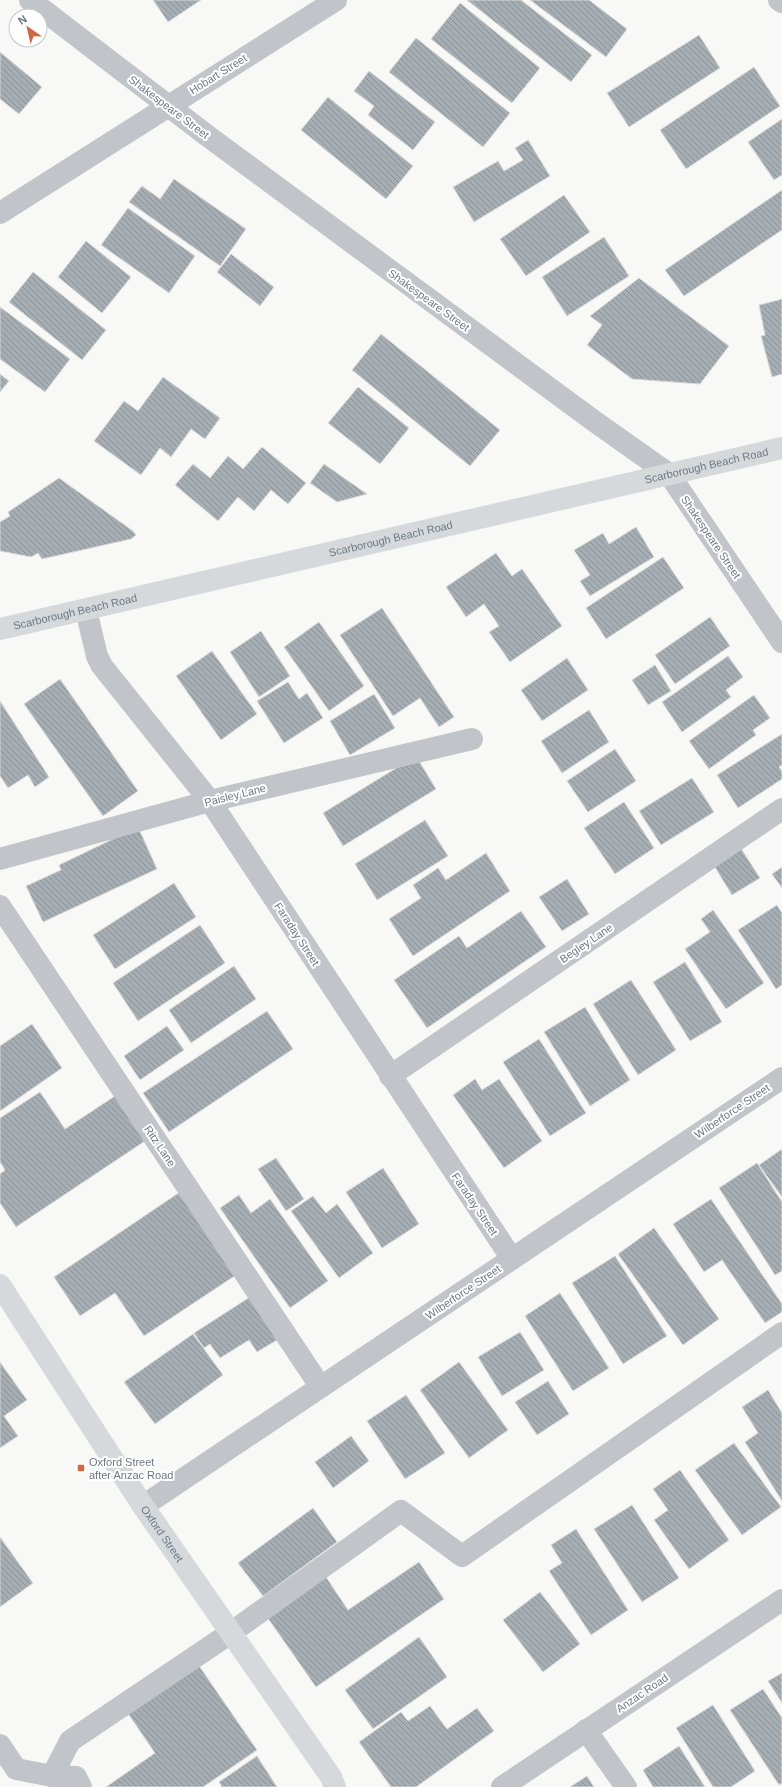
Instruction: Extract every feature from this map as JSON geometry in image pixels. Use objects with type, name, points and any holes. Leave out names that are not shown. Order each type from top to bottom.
[{"type":"main road","name":"Scarborough Beach Road","points":[[0,629],[782,448]]},
{"type":"main road","name":"Oxford Street","points":[[0,1286],[143,1506],[337,1784]]},
{"type":"street","name":"Shakespeare Street","points":[[30,0],[167,106],[594,422],[669,474],[782,642]]},
{"type":"street","name":"Hobart Street","points":[[0,213],[336,0]]},
{"type":"street","name":"Faraday Street","points":[[86,610],[97,656],[102,666],[210,801],[512,1259]]},
{"type":"street","name":"Paisley Lane","points":[[0,858],[210,801],[472,739]]},
{"type":"street","name":"Begley Lane","points":[[390,1076],[782,809]]},
{"type":"street","name":"Ritz Lane","points":[[0,906],[320,1386]]},
{"type":"street","name":"Wilberforce Street","points":[[143,1506],[320,1386],[782,1078]]},
{"type":"street","points":[[52,1776],[70,1741],[232,1632],[401,1511],[462,1556],[782,1333]]},
{"type":"street","name":"Anzac Road","points":[[502,1787],[782,1600]]},
{"type":"street","points":[[586,1730],[626,1787]]},
{"type":"street","points":[[0,1745],[16,1769],[52,1776],[76,1777],[81,1787]]},
{"type":"building","points":[[153,0],[201,0],[168,22]]},
{"type":"building","points":[[467,0],[521,0],[592,55],[571,82]]},
{"type":"building","points":[[530,0],[589,0],[627,29],[606,57]]},
{"type":"building","points":[[460,3],[540,68],[512,103],[431,39]]},
{"type":"building","points":[[699,35],[720,68],[629,127],[607,93]]},
{"type":"building","points":[[416,38],[510,113],[483,147],[389,72]]},
{"type":"building","points":[[0,52],[42,87],[19,114],[0,99]]},
{"type":"building","points":[[754,67],[780,106],[686,169],[660,130]]},
{"type":"building","points":[[369,71],[435,122],[413,150],[368,115],[374,106],[354,91]]},
{"type":"building","points":[[328,97],[413,166],[386,199],[301,130]]},
{"type":"building","points":[[782,119],[782,175],[774,180],[748,142]]},
{"type":"building","points":[[528,140],[550,176],[474,222],[453,187],[498,161],[504,171],[523,160],[515,148]]},
{"type":"building","points":[[174,179],[246,229],[220,266],[129,202],[142,186],[160,199]]},
{"type":"building","points":[[782,190],[782,230],[684,296],[665,270]]},
{"type":"building","points":[[564,195],[590,232],[526,276],[500,239]]},
{"type":"building","points":[[128,208],[195,256],[169,293],[101,245]]},
{"type":"building","points":[[604,237],[629,276],[567,316],[542,277]]},
{"type":"building","points":[[86,241],[131,277],[102,313],[58,277]]},
{"type":"building","points":[[231,254],[274,287],[260,306],[217,272]]},
{"type":"building","points":[[33,272],[106,330],[82,360],[9,302]]},
{"type":"building","points":[[639,278],[729,346],[700,384],[632,379],[587,345],[602,325],[590,316]]},
{"type":"building","points":[[782,299],[782,374],[772,377],[761,336],[765,335],[759,305]]},
{"type":"building","points":[[0,307],[70,359],[45,392],[0,359]]},
{"type":"building","points":[[381,334],[500,430],[470,466],[352,370]]},
{"type":"building","points":[[0,374],[9,381],[0,392]]},
{"type":"building","points":[[163,377],[220,418],[205,439],[191,429],[171,457],[160,448],[141,475],[94,441],[124,401],[138,411]]},
{"type":"building","points":[[358,387],[409,428],[380,464],[328,423]]},
{"type":"building","points":[[262,447],[306,483],[288,504],[271,490],[254,511],[238,497],[218,521],[175,485],[193,464],[210,478],[228,456],[243,469]]},
{"type":"building","points":[[324,464],[367,494],[337,502],[310,483]]},
{"type":"building","points":[[59,478],[133,531],[136,535],[131,539],[42,559],[38,553],[31,557],[0,551],[0,522],[10,516],[8,512]]},
{"type":"building","points":[[636,527],[654,557],[590,596],[580,581],[590,575],[574,550],[603,533],[609,544]]},
{"type":"building","points":[[496,553],[512,576],[522,569],[562,626],[510,662],[489,632],[499,626],[484,604],[466,617],[446,587]]},
{"type":"building","points":[[663,557],[684,588],[606,639],[586,608]]},
{"type":"building","points":[[382,608],[454,717],[439,727],[420,698],[393,716],[340,635]]},
{"type":"building","points":[[710,617],[730,646],[675,684],[655,655]]},
{"type":"building","points":[[319,622],[364,686],[329,711],[284,647]]},
{"type":"building","points":[[261,631],[290,676],[259,697],[230,652]]},
{"type":"building","points":[[212,651],[257,714],[221,740],[176,676]]},
{"type":"building","points":[[728,656],[743,677],[726,690],[731,697],[682,732],[662,702]]},
{"type":"building","points":[[567,658],[588,690],[542,721],[521,690]]},
{"type":"building","points":[[655,665],[671,691],[648,705],[632,680]]},
{"type":"building","points":[[60,679],[138,791],[103,816],[24,704]]},
{"type":"building","points":[[288,682],[299,699],[307,693],[323,718],[284,743],[257,701]]},
{"type":"building","points":[[374,694],[395,728],[350,755],[330,721]]},
{"type":"building","points":[[754,695],[770,718],[753,730],[756,735],[709,769],[689,741]]},
{"type":"building","points":[[0,701],[49,777],[35,787],[28,775],[8,788],[0,776]]},
{"type":"building","points":[[589,710],[609,742],[562,773],[541,741]]},
{"type":"building","points":[[782,734],[782,765],[779,767],[782,771],[782,779],[738,808],[717,775]]},
{"type":"building","points":[[615,749],[636,781],[588,812],[567,781]]},
{"type":"building","points":[[416,756],[436,789],[343,846],[323,813]]},
{"type":"building","points":[[692,778],[714,812],[661,845],[639,811]]},
{"type":"building","points":[[624,802],[654,848],[615,874],[584,828]]},
{"type":"building","points":[[425,820],[448,856],[377,900],[355,864]]},
{"type":"building","points":[[138,827],[157,869],[43,922],[26,886],[61,870],[59,865]]},
{"type":"building","points":[[740,847],[760,878],[732,895],[713,864]]},
{"type":"building","points":[[486,853],[510,891],[413,956],[389,919],[421,898],[413,885],[438,868],[446,880]]},
{"type":"building","points":[[782,867],[782,888],[772,874]]},
{"type":"building","points":[[567,879],[589,914],[562,931],[539,897]]},
{"type":"building","points":[[174,883],[196,917],[115,969],[93,935]]},
{"type":"building","points":[[777,905],[782,913],[782,985],[776,989],[738,930]]},
{"type":"building","points":[[713,910],[764,983],[726,1009],[685,949],[710,932],[701,919]]},
{"type":"building","points":[[521,911],[546,947],[427,1028],[394,980],[459,936],[467,948]]},
{"type":"building","points":[[200,925],[225,963],[138,1021],[113,983]]},
{"type":"building","points":[[685,962],[722,1022],[690,1041],[653,982]]},
{"type":"building","points":[[234,966],[256,999],[191,1043],[169,1010]]},
{"type":"building","points":[[631,980],[676,1050],[638,1075],[593,1004]]},
{"type":"building","points":[[585,1007],[630,1080],[590,1106],[544,1032]]},
{"type":"building","points":[[267,1011],[293,1049],[169,1132],[143,1093]]},
{"type":"building","points":[[32,1024],[62,1068],[0,1111],[0,1046]]},
{"type":"building","points":[[167,1026],[184,1050],[140,1080],[124,1056]]},
{"type":"building","points":[[539,1039],[586,1113],[550,1136],[503,1062]]},
{"type":"building","points":[[475,1079],[482,1090],[499,1079],[542,1141],[504,1168],[453,1095]]},
{"type":"building","points":[[40,1092],[65,1129],[118,1094],[148,1139],[16,1227],[0,1203],[0,1174],[5,1170],[0,1162],[0,1118]]},
{"type":"building","points":[[782,1149],[782,1197],[759,1165]]},
{"type":"building","points":[[276,1158],[304,1199],[286,1211],[258,1169]]},
{"type":"building","points":[[757,1163],[782,1202],[782,1271],[775,1275],[719,1188]]},
{"type":"building","points":[[383,1168],[419,1224],[382,1248],[346,1192]]},
{"type":"building","points":[[180,1192],[236,1275],[144,1336],[115,1293],[80,1316],[54,1277]]},
{"type":"building","points":[[239,1195],[251,1213],[270,1199],[328,1281],[290,1308],[220,1208]]},
{"type":"building","points":[[313,1196],[326,1213],[337,1204],[373,1253],[339,1278],[291,1211]]},
{"type":"building","points":[[711,1199],[782,1304],[782,1312],[765,1323],[722,1260],[704,1272],[673,1224]]},
{"type":"building","points":[[654,1228],[719,1319],[683,1345],[618,1254]]},
{"type":"building","points":[[615,1256],[667,1336],[623,1364],[572,1283]]},
{"type":"building","points":[[560,1293],[609,1368],[573,1391],[525,1316]]},
{"type":"building","points":[[250,1297],[277,1340],[257,1352],[249,1340],[220,1358],[210,1344],[204,1348],[194,1333]]},
{"type":"building","points":[[520,1332],[544,1370],[502,1396],[478,1357]]},
{"type":"building","points":[[193,1334],[223,1375],[155,1424],[124,1382]]},
{"type":"building","points":[[0,1362],[27,1400],[4,1416],[18,1436],[0,1448]]},
{"type":"building","points":[[459,1362],[508,1430],[469,1458],[420,1390]]},
{"type":"building","points":[[548,1381],[569,1414],[537,1435],[515,1402]]},
{"type":"building","points":[[768,1390],[782,1413],[782,1501],[745,1442],[758,1433],[742,1407]]},
{"type":"building","points":[[406,1395],[445,1453],[405,1479],[367,1421]]},
{"type":"building","points":[[351,1436],[369,1461],[333,1488],[315,1462]]},
{"type":"building","points":[[734,1443],[781,1507],[742,1535],[695,1470]]},
{"type":"building","points":[[680,1470],[729,1540],[689,1569],[654,1520],[668,1510],[653,1489]]},
{"type":"building","points":[[632,1505],[679,1578],[642,1602],[594,1529]]},
{"type":"building","points":[[313,1508],[337,1542],[263,1596],[238,1563]]},
{"type":"building","points":[[576,1529],[628,1610],[591,1635],[549,1571],[562,1563],[551,1545]]},
{"type":"building","points":[[0,1537],[33,1583],[0,1607]]},
{"type":"building","points":[[419,1562],[444,1599],[316,1687],[265,1614],[324,1574],[348,1610]]},
{"type":"building","points":[[540,1592],[580,1644],[543,1672],[503,1620]]},
{"type":"building","points":[[419,1637],[447,1677],[373,1729],[345,1690]]},
{"type":"building","points":[[195,1660],[257,1750],[203,1787],[106,1787],[155,1753],[125,1709]]},
{"type":"building","points":[[782,1673],[782,1703],[768,1681]]},
{"type":"building","points":[[763,1689],[782,1718],[782,1783],[779,1785],[730,1710]]},
{"type":"building","points":[[713,1705],[755,1771],[731,1787],[713,1787],[676,1728]]},
{"type":"building","points":[[430,1706],[447,1729],[477,1708],[494,1731],[416,1787],[391,1787],[359,1742],[401,1712],[408,1721]]},
{"type":"building","points":[[679,1746],[705,1787],[653,1787],[643,1770]]},
{"type":"building","points":[[257,1756],[277,1787],[222,1787],[219,1782]]},
{"type":"building","points":[[587,1776],[594,1787],[570,1787]]},
{"type":"place","name":"Oxford Street after Anzac Road","points":[[81,1468]]}]
